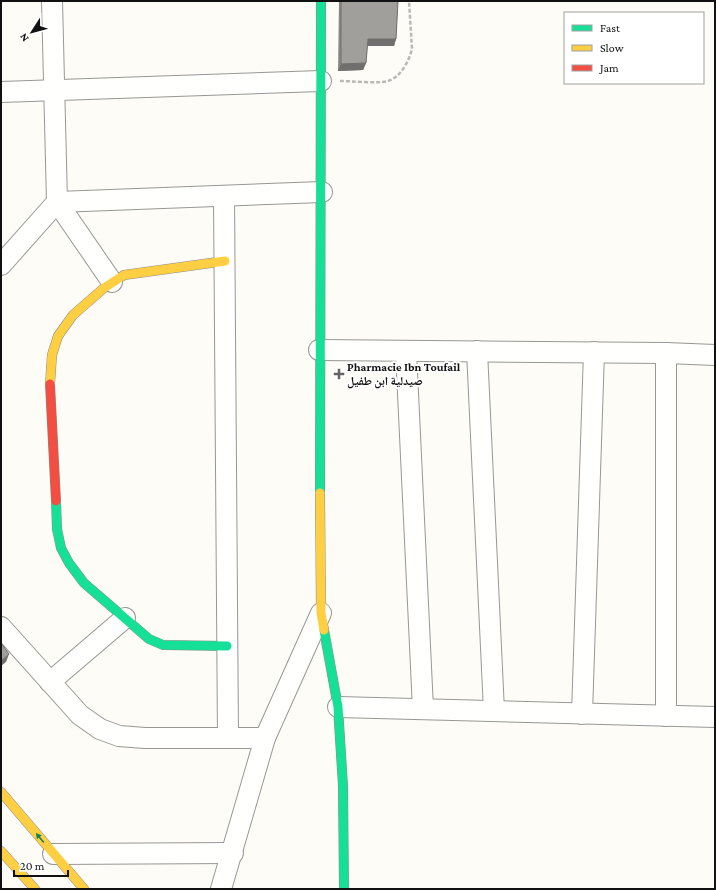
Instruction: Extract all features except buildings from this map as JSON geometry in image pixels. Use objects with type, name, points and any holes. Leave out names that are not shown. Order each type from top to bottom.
[{"type":"street","points":[[52,1],[57,202],[112,282]]},
{"type":"street","points":[[321,1],[322,192],[319,350],[321,613],[338,707],[344,786],[344,889]]},
{"type":"street","points":[[1,92],[321,81]]},
{"type":"street","points":[[1,264],[57,202],[322,192]]},
{"type":"street","points":[[224,196],[228,738]]},
{"type":"street","points":[[225,261],[124,275],[112,282],[73,316],[60,331],[54,348],[51,382],[57,529],[61,548],[69,563],[84,583],[149,638],[163,645],[227,646]]},
{"type":"street","points":[[319,350],[594,352],[715,355]]},
{"type":"street","points":[[406,351],[423,709]]},
{"type":"street","points":[[477,351],[494,711]]},
{"type":"street","points":[[582,714],[594,352]]},
{"type":"street","points":[[666,353],[666,716]]},
{"type":"street","points":[[221,889],[233,853],[265,738],[321,613]]},
{"type":"street","points":[[50,682],[125,618]]},
{"type":"street","points":[[1,628],[80,715],[100,729],[119,736],[145,738],[265,738]]},
{"type":"street","points":[[338,707],[715,718]]},
{"type":"street","points":[[1,792],[84,889]]},
{"type":"street","points":[[1,851],[35,889]]},
{"type":"street","points":[[53,854],[233,853]]},
{"type":"path","points":[[321,81],[388,81],[396,76],[407,63],[412,49],[409,1]]},
{"type":"traffic: fast","points":[[320,493],[321,1]]},
{"type":"traffic: fast","points":[[56,501],[57,529],[61,548],[69,563],[84,583],[149,639],[163,645],[227,646]]},
{"type":"traffic: fast","points":[[324,630],[338,707],[343,786],[344,889]]},
{"type":"traffic: slow","points":[[50,384],[52,355],[58,336],[73,315],[104,288],[124,275],[225,261]]},
{"type":"traffic: slow","points":[[320,493],[321,613],[324,630]]},
{"type":"traffic: slow","points":[[1,792],[84,889]]},
{"type":"traffic: slow","points":[[1,851],[35,889]]},
{"type":"traffic: jam","points":[[50,384],[56,501]]},
{"type":"place","name":"Pharmacie Ibn Toufail صيدلية ابن طفيل","points":[[339,374]]}]
